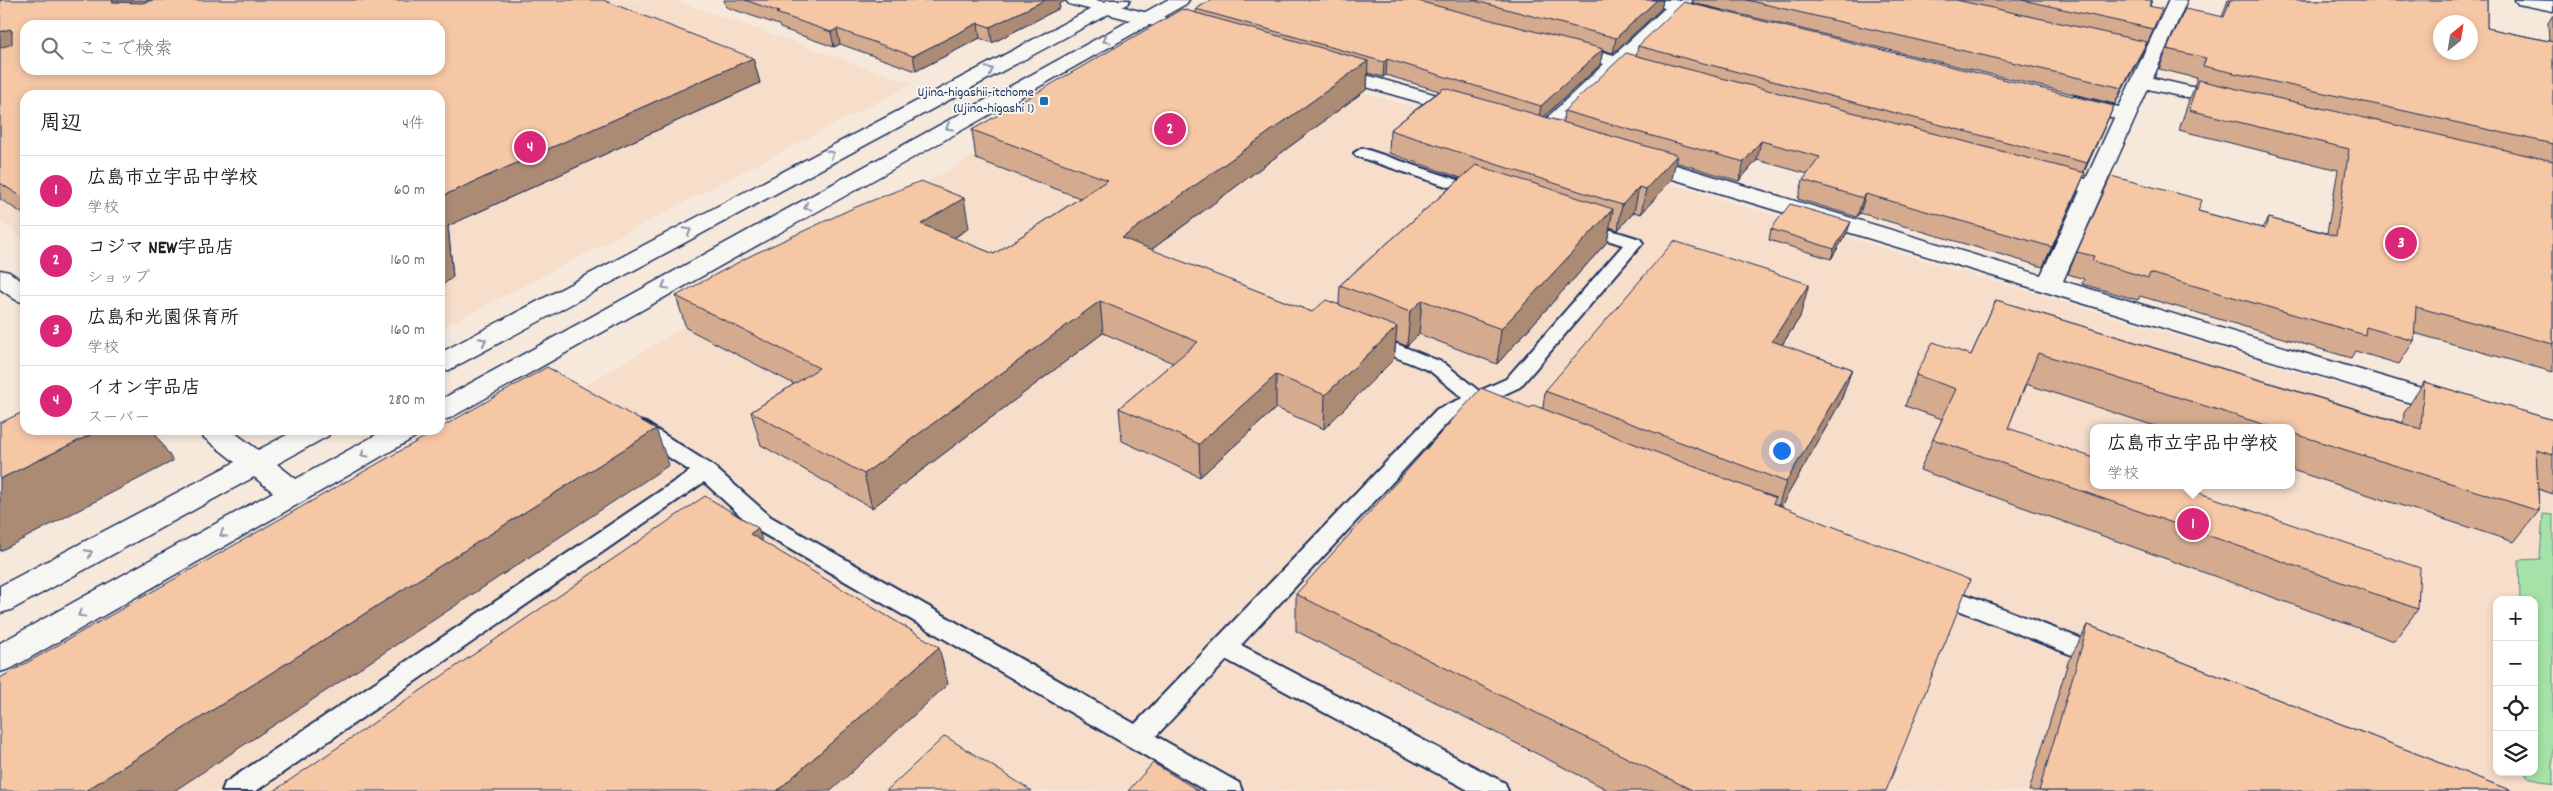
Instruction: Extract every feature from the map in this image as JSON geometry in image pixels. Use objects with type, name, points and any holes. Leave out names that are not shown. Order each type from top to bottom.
[{"type":"street","points":[[1075,0],[1114,4],[1146,18],[1214,37]]},
{"type":"street","points":[[445,409],[1180,0]]},
{"type":"street","points":[[1653,0],[1680,3],[1734,20]]},
{"type":"street","points":[[2049,285],[2142,81],[2145,51],[2178,0]]},
{"type":"street","points":[[2524,0],[2553,6]]},
{"type":"street","points":[[1543,132],[1616,61],[1680,3]]},
{"type":"street","points":[[445,361],[1114,4]]},
{"type":"street","points":[[1549,43],[1673,76]]},
{"type":"street","points":[[1308,64],[1487,116]]},
{"type":"street","points":[[2142,81],[2247,105]]},
{"type":"street","points":[[2059,98],[2126,115]]},
{"type":"street","points":[[1619,155],[2467,410]]},
{"type":"street","points":[[2026,170],[2093,188]]},
{"type":"street","points":[[0,276],[20,291]]},
{"type":"street","points":[[219,435],[296,494]]},
{"type":"street","points":[[0,601],[309,435]]},
{"type":"street","points":[[0,659],[398,435]]},
{"type":"lane","points":[[1362,153],[1493,196]]},
{"type":"lane","points":[[1138,738],[1444,414],[1513,383],[1634,244],[1568,222]]},
{"type":"lane","points":[[1347,331],[1437,367],[1506,422],[1515,425]]},
{"type":"lane","points":[[623,418],[705,470],[763,523],[1229,791]]},
{"type":"lane","points":[[235,791],[705,470]]},
{"type":"lane","points":[[1913,583],[2117,663]]},
{"type":"lane","points":[[1224,647],[1495,791]]},
{"type":"shaded area","points":[[243,0],[675,0],[912,84],[445,326],[445,90],[20,90],[20,235],[0,221],[0,80],[20,74],[445,75],[445,20],[401,20]]},
{"type":"shaded area","points":[[1170,39],[1186,39],[2553,449],[2553,791],[0,791],[0,728],[615,368]]},
{"type":"green space","points":[[2543,514],[2553,515],[2553,786],[2526,776],[2538,776],[2538,596],[2520,596],[2519,560],[2540,559]]},
{"type":"building","points":[[0,0],[113,0],[112,2],[142,3],[153,0],[603,0],[753,58],[445,195],[445,90],[20,90],[20,196],[0,183],[0,48],[12,44],[12,31],[10,29],[0,32]]},
{"type":"building","points":[[745,0],[1045,0],[990,27],[978,23],[913,56],[837,29],[831,32]]},
{"type":"building","points":[[1211,0],[1414,0],[1603,49],[1541,106],[1387,59],[1384,62],[1196,9]]},
{"type":"building","points":[[1472,0],[1657,0],[1616,38]]},
{"type":"building","points":[[1747,0],[1956,0],[2147,42],[2122,88]]},
{"type":"building","points":[[2022,0],[2152,0],[2149,6],[2162,9],[2153,29]]},
{"type":"building","points":[[2230,0],[2487,0],[2487,28],[2553,42],[2553,144],[2203,66],[2206,58],[2167,49],[2185,9],[2224,17]]},
{"type":"building","points":[[1684,2],[2114,106],[2087,163],[1638,46]]},
{"type":"building","points":[[1182,9],[1368,61],[1122,238],[1312,312],[1326,300],[1397,327],[1325,395],[1276,375],[1199,444],[1119,408],[1198,342],[1100,301],[864,474],[751,412],[819,368],[676,296],[750,256],[851,209],[921,181],[964,198],[921,224],[994,254],[1108,180],[972,130]]},
{"type":"building","points":[[1626,53],[2085,173],[2052,247],[1866,194],[1863,198],[1803,180],[1820,157],[1761,141],[1744,162],[1564,111]]},
{"type":"building","points":[[2198,80],[2553,161],[2553,344],[2416,307],[2414,341],[2366,327],[2365,335],[2150,273],[2148,278],[2092,261],[2094,256],[2077,252],[2111,176],[2202,200],[2198,211],[2265,229],[2268,218],[2336,236],[2349,149],[2189,110]]},
{"type":"building","points":[[1444,88],[1677,155],[1646,189],[1639,187],[1622,205],[1390,130]]},
{"type":"building","points":[[1476,165],[1613,209],[1501,329],[1422,300],[1410,312],[1340,285]]},
{"type":"building","points":[[1790,204],[1851,222],[1834,249],[1771,229]]},
{"type":"building","points":[[1674,241],[1809,284],[1772,341],[1852,369],[1786,482],[1545,391]]},
{"type":"building","points":[[1996,300],[2421,429],[2424,382],[2553,420],[2553,455],[2536,450],[2539,511],[2295,434],[2295,424],[2262,424],[2038,353],[2008,428],[2090,457],[2090,489],[2188,489],[2420,568],[2418,609],[1933,439],[1956,389],[1916,375],[1933,342],[1971,355]]},
{"type":"building","points":[[547,367],[656,429],[85,791],[0,791],[0,678],[428,435],[445,435],[445,425]]},
{"type":"building","points":[[1481,388],[1530,408],[1533,405],[1776,498],[1773,503],[1970,580],[1886,791],[1694,791],[1296,594]]},
{"type":"building","points":[[20,413],[20,435],[90,435],[0,479],[0,423]]},
{"type":"building","points":[[705,496],[758,528],[750,534],[939,647],[777,791],[274,791]]},
{"type":"building","points":[[2088,625],[2512,791],[2039,791]]},
{"type":"building","points":[[945,736],[1032,791],[886,791]]},
{"type":"building","points":[[1153,763],[1199,791],[1128,791]]},
{"type":"place","name":"Ujina-higashii-itchome (Ujina-higashi 1)","points":[[1044,101]]},
{"type":"place","name":"コジマ NEW宇品店","points":[[1170,129]]},
{"type":"place","name":"イオン宇品店","points":[[530,147]]},
{"type":"place","name":"広島和光園保育所","points":[[2401,243]]},
{"type":"place","name":"広島市立宇品中学校","points":[[2193,524]]}]
